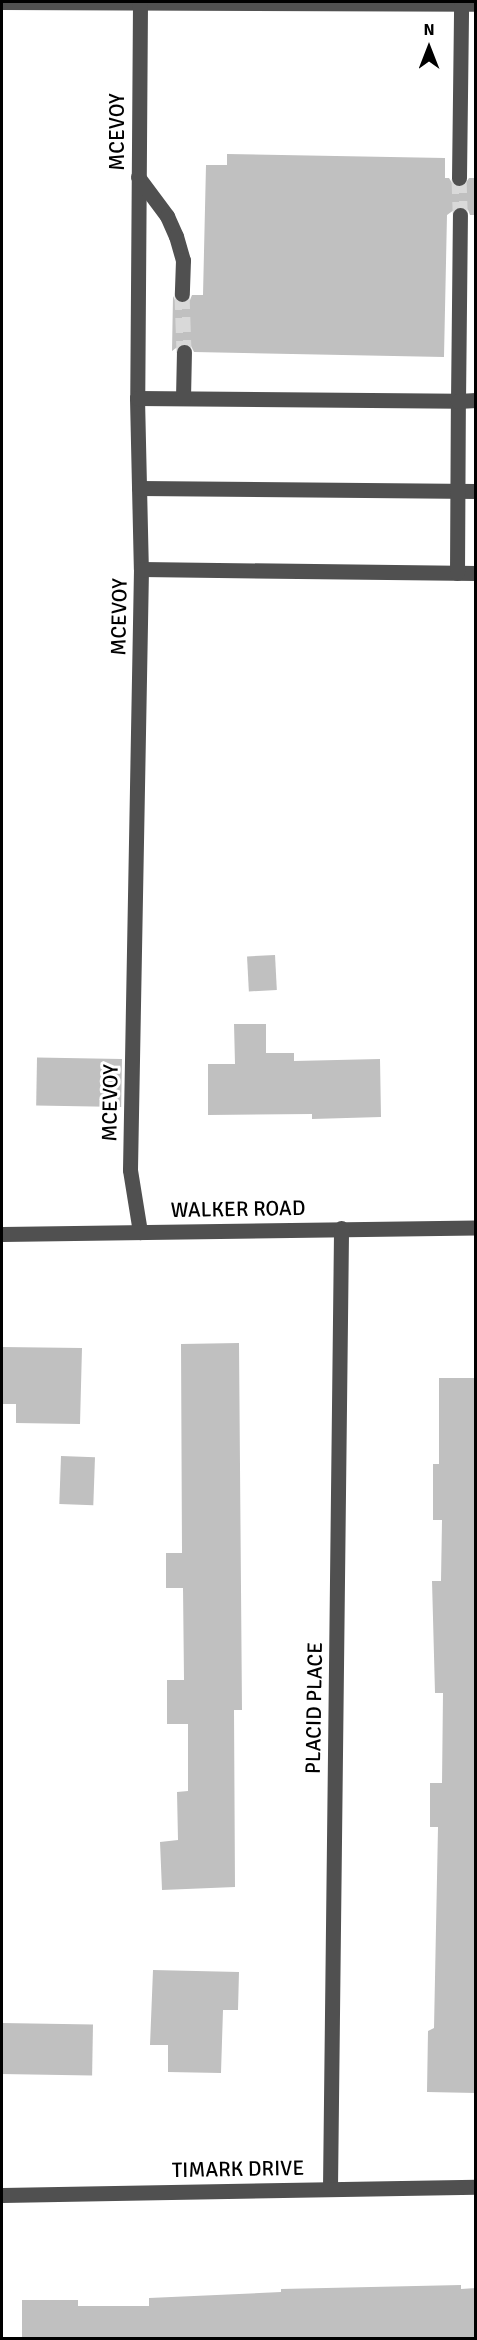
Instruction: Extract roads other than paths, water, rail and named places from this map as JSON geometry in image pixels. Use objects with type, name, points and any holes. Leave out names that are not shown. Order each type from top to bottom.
[{"type":"street","points":[[2,2],[468,4],[459,178]]},
{"type":"street","name":"MCEVOY","points":[[140,3],[136,398],[141,569],[130,1170],[140,1232]]},
{"type":"street","points":[[138,177],[167,216],[176,236],[183,260],[182,294]]},
{"type":"street","points":[[457,573],[460,215]]},
{"type":"street","points":[[183,398],[184,352]]},
{"type":"street","points":[[136,398],[476,400]]},
{"type":"street","points":[[139,488],[476,491]]},
{"type":"street","points":[[141,569],[476,573]]},
{"type":"street","name":"WALKER ROAD","points":[[2,1234],[476,1227]]},
{"type":"street","name":"PLACID PLACE","points":[[330,2188],[341,1228]]},
{"type":"street","name":"TIMARK DRIVE","points":[[2,2195],[476,2187]]},
{"type":"tunnel","points":[[459,178],[460,215]]},
{"type":"tunnel","points":[[182,294],[184,352]]}]
